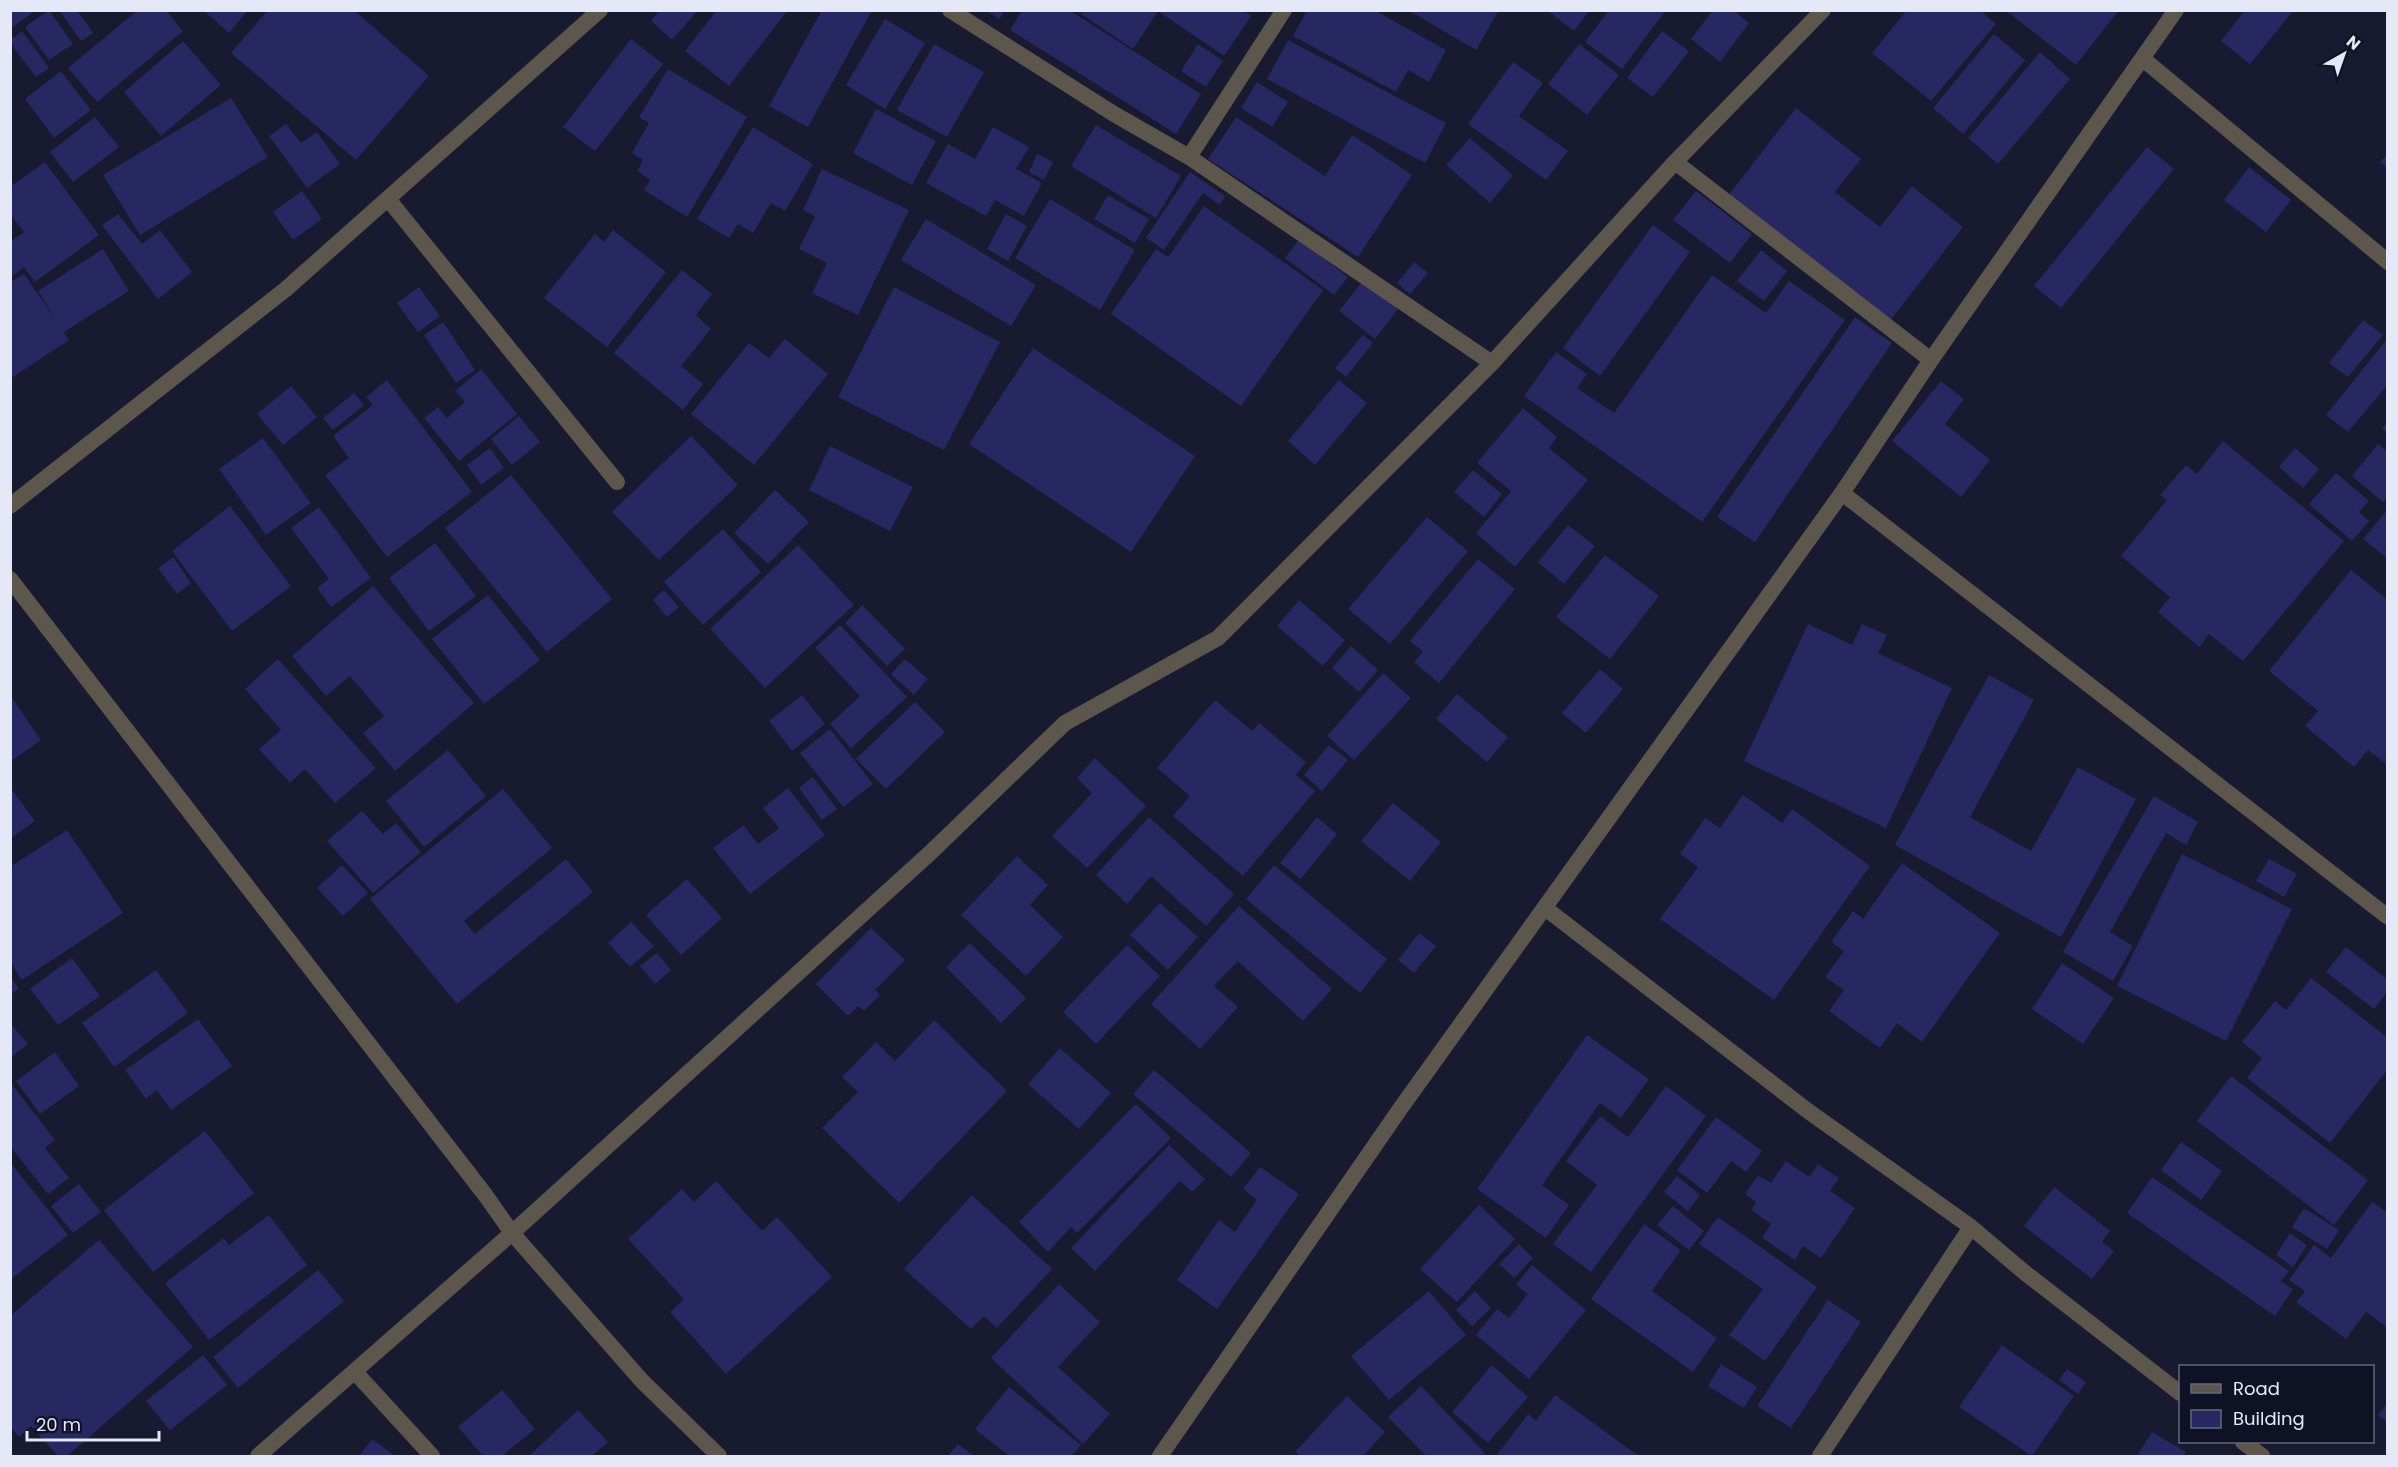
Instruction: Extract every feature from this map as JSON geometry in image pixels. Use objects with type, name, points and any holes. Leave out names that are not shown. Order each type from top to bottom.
[{"type":"street","points":[[10,506],[286,289],[600,10]]},
{"type":"street","points":[[950,10],[1114,114],[1189,158],[1492,363]]},
{"type":"street","points":[[1189,158],[1284,10]]},
{"type":"street","points":[[1160,1456],[1400,1109],[1842,493],[1930,360],[2176,10]]},
{"type":"street","points":[[258,1456],[512,1233],[930,853],[1065,723],[1218,638],[1492,363],[1675,162],[1821,11]]},
{"type":"street","points":[[2143,59],[2388,262]]},
{"type":"street","points":[[1675,162],[1930,360]]},
{"type":"street","points":[[388,198],[616,482]]},
{"type":"street","points":[[1842,493],[2388,917]]},
{"type":"street","points":[[10,579],[486,1196],[512,1233],[642,1381],[719,1456]]},
{"type":"street","points":[[1545,908],[1808,1111],[1971,1227],[2024,1272],[2179,1391]]},
{"type":"street","points":[[1820,1456],[1971,1227]]},
{"type":"street","points":[[355,1372],[432,1456]]},
{"type":"street","points":[[2244,1443],[2262,1456]]},
{"type":"building","points":[[10,10],[36,10],[10,29]]},
{"type":"building","points":[[49,10],[73,44],[49,60],[25,27]]},
{"type":"building","points":[[59,10],[77,10],[93,33],[81,41]]},
{"type":"building","points":[[138,10],[166,10],[183,31],[97,102],[68,68]]},
{"type":"building","points":[[203,10],[248,10],[229,33]]},
{"type":"building","points":[[268,10],[354,10],[429,76],[356,160],[231,53]]},
{"type":"building","points":[[660,10],[698,10],[672,40],[651,21]]},
{"type":"building","points":[[717,10],[788,10],[729,86],[685,51]]},
{"type":"building","points":[[822,10],[872,10],[808,127],[769,106]]},
{"type":"building","points":[[985,10],[1004,10],[1000,19]]},
{"type":"building","points":[[1022,10],[1069,10],[1201,94],[1176,134],[1010,30]]},
{"type":"building","points":[[1083,10],[1243,10],[1251,16],[1224,56],[1158,11],[1133,49],[1081,14]]},
{"type":"building","points":[[1307,10],[1374,10],[1446,50],[1429,82],[1408,70],[1396,92],[1293,36]]},
{"type":"building","points":[[1408,10],[1499,10],[1476,50]]},
{"type":"building","points":[[1547,10],[1590,10],[1574,31]]},
{"type":"building","points":[[1609,10],[1666,10],[1622,69],[1585,42]]},
{"type":"building","points":[[1713,10],[1733,10],[1749,23],[1720,62],[1691,39]]},
{"type":"building","points":[[1907,10],[1980,10],[1996,24],[1931,101],[1872,53]]},
{"type":"building","points":[[2005,10],[2119,10],[2076,65]]},
{"type":"building","points":[[2245,10],[2294,10],[2250,64],[2221,41]]},
{"type":"building","points":[[885,19],[925,43],[885,109],[846,85]]},
{"type":"building","points":[[22,31],[49,68],[36,77],[10,43],[10,40]]},
{"type":"building","points":[[1662,31],[1689,51],[1653,97],[1627,78]]},
{"type":"building","points":[[1994,34],[2025,60],[1963,134],[1933,108]]},
{"type":"building","points":[[631,39],[663,64],[595,151],[563,127]]},
{"type":"building","points":[[1288,40],[1446,123],[1425,163],[1267,79]]},
{"type":"building","points":[[183,41],[221,85],[161,136],[124,92]]},
{"type":"building","points":[[934,44],[984,72],[947,137],[897,110]]},
{"type":"building","points":[[1198,44],[1223,61],[1206,87],[1181,71]]},
{"type":"building","points":[[1579,44],[1619,75],[1587,115],[1548,84]]},
{"type":"building","points":[[2040,52],[2070,79],[1998,164],[1968,138]]},
{"type":"building","points":[[1513,62],[1543,83],[1519,116],[1568,151],[1546,180],[1468,124]]},
{"type":"building","points":[[668,69],[747,117],[687,217],[644,190],[650,180],[637,171],[643,160],[632,153],[649,123],[639,117]]},
{"type":"building","points":[[61,71],[91,110],[54,138],[25,99]]},
{"type":"building","points":[[1257,82],[1288,102],[1272,127],[1241,108]]},
{"type":"building","points":[[231,98],[268,157],[140,235],[103,175]]},
{"type":"building","points":[[1796,108],[1861,159],[1835,192],[1880,227],[1912,186],[1963,227],[1889,322],[1728,196]]},
{"type":"building","points":[[876,109],[936,141],[912,185],[853,153]]},
{"type":"building","points":[[95,117],[119,147],[73,182],[50,152]]},
{"type":"building","points":[[1236,117],[1325,176],[1352,135],[1412,175],[1358,257],[1208,159]]},
{"type":"building","points":[[286,124],[301,143],[317,132],[340,164],[307,188],[269,136]]},
{"type":"building","points":[[1096,125],[1181,176],[1156,218],[1071,166]]},
{"type":"building","points":[[753,127],[813,164],[785,211],[771,203],[753,233],[738,224],[729,238],[697,219]]},
{"type":"building","points":[[993,127],[1029,147],[1016,169],[1042,183],[1024,216],[995,200],[986,216],[926,183],[948,144],[975,159]]},
{"type":"building","points":[[1470,138],[1513,175],[1490,203],[1446,165]]},
{"type":"building","points":[[2147,147],[2174,169],[2061,308],[2034,286]]},
{"type":"building","points":[[1037,154],[1053,162],[1044,180],[1029,172]]},
{"type":"building","points":[[2388,154],[2388,168],[2380,162]]},
{"type":"building","points":[[45,162],[99,235],[35,282],[24,267],[10,278],[10,242],[24,232],[10,214],[10,187]]},
{"type":"building","points":[[2249,167],[2291,200],[2266,232],[2224,200]]},
{"type":"building","points":[[822,169],[909,210],[858,315],[812,293],[827,263],[799,249],[815,216],[803,210]]},
{"type":"building","points":[[1190,172],[1225,196],[1220,205],[1203,193],[1164,250],[1146,238]]},
{"type":"building","points":[[302,191],[322,219],[293,240],[273,212]]},
{"type":"building","points":[[1696,191],[1752,234],[1730,263],[1673,220]]},
{"type":"building","points":[[1108,195],[1149,219],[1135,243],[1094,219]]},
{"type":"building","points":[[1050,199],[1135,250],[1100,310],[1015,258]]},
{"type":"building","points":[[1204,206],[1323,290],[1241,406],[1111,314],[1156,249],[1168,257]]},
{"type":"building","points":[[118,214],[142,244],[160,230],[192,272],[158,299],[102,225]]},
{"type":"building","points":[[1006,214],[1027,226],[1008,261],[987,249]]},
{"type":"building","points":[[926,219],[1036,285],[1011,326],[901,260]]},
{"type":"building","points":[[1653,225],[1690,252],[1600,376],[1563,348]]},
{"type":"building","points":[[613,230],[666,272],[607,347],[544,298],[595,234],[604,242]]},
{"type":"building","points":[[1299,239],[1348,277],[1334,295],[1285,258]]},
{"type":"building","points":[[103,249],[129,291],[64,332],[69,340],[10,379],[10,282],[24,274],[56,320],[38,291]]},
{"type":"building","points":[[1761,250],[1787,271],[1764,301],[1737,281]]},
{"type":"building","points":[[1414,262],[1428,273],[1410,294],[1397,283]]},
{"type":"building","points":[[682,270],[712,294],[696,315],[711,329],[681,366],[703,384],[683,410],[614,353]]},
{"type":"building","points":[[1712,275],[1766,313],[1789,281],[1845,320],[1702,522],[1524,396],[1556,352],[1587,374],[1577,388],[1614,413]]},
{"type":"building","points":[[1364,279],[1399,308],[1375,339],[1339,311]]},
{"type":"building","points":[[419,287],[440,316],[418,332],[397,303]]},
{"type":"building","points":[[894,287],[1000,342],[944,450],[838,397]]},
{"type":"building","points":[[1855,317],[1892,343],[1755,542],[1717,517]]},
{"type":"building","points":[[2363,320],[2383,335],[2348,377],[2329,363]]},
{"type":"building","points":[[443,322],[475,370],[456,383],[424,335]]},
{"type":"building","points":[[1363,335],[1373,343],[1346,377],[1335,368]]},
{"type":"building","points":[[2388,338],[2388,384],[2348,432],[2326,415]]},
{"type":"building","points":[[785,339],[828,374],[754,465],[691,414],[749,343],[769,358]]},
{"type":"building","points":[[1033,348],[1195,456],[1131,552],[969,444]]},
{"type":"building","points":[[481,369],[517,414],[459,461],[424,418],[438,407],[447,418],[465,402],[455,391]]},
{"type":"building","points":[[387,380],[472,492],[387,557],[325,475],[349,458],[333,436],[373,405],[366,397]]},
{"type":"building","points":[[1339,380],[1367,403],[1315,465],[1288,441]]},
{"type":"building","points":[[1941,381],[1964,399],[1945,424],[1990,460],[1961,497],[1892,441]]},
{"type":"building","points":[[291,386],[317,417],[283,445],[257,414]]},
{"type":"building","points":[[354,393],[364,405],[333,430],[323,418]]},
{"type":"building","points":[[1523,408],[1557,437],[1549,448],[1588,480],[1515,567],[1476,533],[1511,491],[1477,463]]},
{"type":"building","points":[[519,416],[540,442],[512,465],[491,439]]},
{"type":"building","points":[[2388,421],[2388,433],[2382,429]]},
{"type":"building","points":[[691,436],[738,485],[659,560],[612,512]]},
{"type":"building","points":[[263,438],[311,503],[266,535],[219,469]]},
{"type":"building","points":[[2223,441],[2344,541],[2243,661],[2209,634],[2199,647],[2158,612],[2170,597],[2121,556],[2167,500],[2160,495],[2186,465],[2197,474]]},
{"type":"building","points":[[2378,444],[2388,452],[2388,496],[2383,502],[2352,476]]},
{"type":"building","points":[[830,446],[913,487],[890,531],[809,490]]},
{"type":"building","points":[[490,448],[504,468],[481,485],[467,465]]},
{"type":"building","points":[[2295,448],[2319,469],[2303,488],[2279,467]]},
{"type":"building","points":[[1473,470],[1502,494],[1484,517],[1454,492]]},
{"type":"building","points":[[2336,473],[2369,501],[2359,512],[2369,521],[2352,541],[2309,504]]},
{"type":"building","points":[[511,475],[612,599],[547,652],[445,528]]},
{"type":"building","points":[[775,490],[809,522],[768,564],[734,533]]},
{"type":"building","points":[[230,506],[291,586],[232,631],[172,551]]},
{"type":"building","points":[[319,507],[371,578],[331,607],[317,588],[329,579],[291,528]]},
{"type":"building","points":[[2388,509],[2388,559],[2363,539]]},
{"type":"building","points":[[1427,517],[1468,551],[1390,644],[1348,609]]},
{"type":"building","points":[[1568,525],[1595,546],[1564,584],[1538,562]]},
{"type":"building","points":[[723,529],[761,572],[703,625],[664,582]]},
{"type":"building","points":[[435,543],[476,596],[429,631],[389,578]]},
{"type":"building","points":[[798,545],[854,605],[765,688],[710,629]]},
{"type":"building","points":[[1605,555],[1659,596],[1610,659],[1556,617]]},
{"type":"building","points":[[173,557],[191,583],[177,594],[158,568]]},
{"type":"building","points":[[1478,559],[1515,589],[1439,683],[1414,662],[1423,652],[1410,641]]},
{"type":"building","points":[[2351,570],[2388,600],[2388,765],[2368,750],[2354,767],[2305,726],[2318,711],[2269,671]]},
{"type":"building","points":[[373,586],[474,703],[395,771],[363,733],[384,716],[350,676],[326,696],[292,656]]},
{"type":"building","points":[[664,590],[679,607],[667,617],[653,600]]},
{"type":"building","points":[[488,595],[540,660],[484,704],[432,639]]},
{"type":"building","points":[[1299,600],[1345,640],[1323,666],[1277,626]]},
{"type":"building","points":[[862,605],[905,649],[887,666],[845,623]]},
{"type":"building","points":[[1808,624],[1852,645],[1862,624],[1887,635],[1878,653],[1952,688],[1886,828],[1744,761]]},
{"type":"building","points":[[840,625],[907,697],[851,748],[830,724],[860,696],[815,648]]},
{"type":"building","points":[[1351,646],[1378,670],[1359,692],[1332,668]]},
{"type":"building","points":[[278,659],[376,768],[335,803],[305,769],[290,783],[259,749],[281,730],[245,689]]},
{"type":"building","points":[[905,659],[928,679],[914,695],[891,674]]},
{"type":"building","points":[[1600,669],[1623,689],[1586,733],[1562,713]]},
{"type":"building","points":[[1383,673],[1411,698],[1354,760],[1327,736]]},
{"type":"building","points":[[1989,675],[2034,700],[1970,817],[2031,851],[2078,767],[2136,799],[2061,937],[1895,845]]},
{"type":"building","points":[[1457,694],[1508,737],[1487,762],[1436,719]]},
{"type":"building","points":[[10,695],[41,740],[10,762]]},
{"type":"building","points":[[802,695],[825,724],[792,751],[769,721]]},
{"type":"building","points":[[1215,700],[1252,731],[1259,723],[1306,762],[1296,775],[1315,791],[1243,876],[1173,816],[1190,796],[1157,768]]},
{"type":"building","points":[[915,702],[945,732],[886,789],[856,759]]},
{"type":"building","points":[[830,729],[873,784],[843,807],[800,753]]},
{"type":"building","points":[[1329,745],[1348,760],[1322,791],[1304,775]]},
{"type":"building","points":[[448,750],[486,796],[424,847],[386,801]]},
{"type":"building","points":[[1095,758],[1146,806],[1087,868],[1052,836],[1092,793],[1077,778]]},
{"type":"building","points":[[813,777],[837,809],[822,820],[799,788]]},
{"type":"building","points":[[10,787],[35,821],[10,839]]},
{"type":"building","points":[[788,788],[825,835],[750,894],[713,848],[743,825],[758,844],[779,828],[763,808]]},
{"type":"building","points":[[503,789],[552,848],[464,921],[475,934],[566,859],[593,892],[457,1004],[370,899]]},
{"type":"building","points":[[1743,795],[1782,823],[1792,809],[1870,866],[1774,1000],[1660,919],[1698,867],[1680,854],[1705,818],[1720,828]]},
{"type":"building","points":[[2154,796],[2198,822],[2186,845],[2166,833],[2110,932],[2133,946],[2113,981],[2063,952]]},
{"type":"building","points":[[1393,803],[1441,842],[1410,881],[1361,841]]},
{"type":"building","points":[[362,811],[383,834],[396,823],[421,852],[373,893],[327,841]]},
{"type":"building","points":[[1149,817],[1234,894],[1206,926],[1151,876],[1127,904],[1096,875]]},
{"type":"building","points":[[1317,817],[1337,834],[1301,879],[1280,863]]},
{"type":"building","points":[[67,830],[123,913],[22,980],[10,962],[10,867]]},
{"type":"building","points":[[2182,854],[2292,909],[2226,1041],[2117,986]]},
{"type":"building","points":[[1017,856],[1048,885],[1030,905],[1063,937],[1026,976],[961,915]]},
{"type":"building","points":[[2269,859],[2297,874],[2284,897],[2256,881]]},
{"type":"building","points":[[1902,863],[2000,933],[1922,1042],[1897,1023],[1880,1048],[1829,1011],[1844,990],[1825,977],[1844,951],[1831,942],[1853,911],[1863,919]]},
{"type":"building","points":[[342,865],[368,893],[343,916],[317,888]]},
{"type":"building","points":[[1274,865],[1387,959],[1360,993],[1246,899]]},
{"type":"building","points":[[687,879],[722,918],[681,955],[646,915]]},
{"type":"building","points":[[1160,903],[1198,937],[1168,970],[1130,935]]},
{"type":"building","points":[[1239,906],[1332,989],[1303,1021],[1238,961],[1214,986],[1238,1007],[1200,1049],[1151,1004]]},
{"type":"building","points":[[631,922],[654,946],[630,967],[608,943]]},
{"type":"building","points":[[871,928],[905,960],[875,990],[880,995],[864,1011],[858,1006],[848,1016],[816,984]]},
{"type":"building","points":[[1419,933],[1436,946],[1414,973],[1398,960]]},
{"type":"building","points":[[970,943],[1026,998],[1001,1023],[946,967]]},
{"type":"building","points":[[1127,945],[1160,976],[1096,1044],[1063,1012]]},
{"type":"building","points":[[2346,947],[2388,980],[2388,991],[2374,1009],[2326,972]]},
{"type":"building","points":[[657,953],[671,970],[655,984],[640,966]]},
{"type":"building","points":[[72,958],[100,996],[58,1025],[30,989]]},
{"type":"building","points":[[2062,963],[2114,998],[2083,1044],[2032,1009]]},
{"type":"building","points":[[156,970],[188,1013],[114,1067],[82,1023]]},
{"type":"building","points":[[10,976],[19,988],[10,995]]},
{"type":"building","points":[[2311,978],[2388,1038],[2388,1069],[2330,1143],[2247,1078],[2262,1058],[2242,1042],[2275,1001],[2286,1010]]},
{"type":"building","points":[[198,1019],[232,1066],[171,1110],[157,1090],[146,1099],[125,1070]]},
{"type":"building","points":[[934,1020],[1007,1091],[899,1203],[822,1128],[858,1092],[842,1077],[876,1042],[895,1061]]},
{"type":"building","points":[[10,1023],[28,1044],[10,1058]]},
{"type":"building","points":[[1587,1035],[1649,1079],[1621,1118],[1600,1103],[1542,1185],[1569,1205],[1546,1238],[1477,1189]]},
{"type":"building","points":[[1060,1048],[1111,1093],[1079,1129],[1028,1084]]},
{"type":"building","points":[[55,1052],[79,1086],[40,1114],[16,1081]]},
{"type":"building","points":[[1154,1070],[1251,1153],[1231,1177],[1133,1094]]},
{"type":"building","points":[[2231,1076],[2368,1180],[2334,1225],[2197,1121]]},
{"type":"building","points":[[10,1082],[55,1140],[45,1148],[69,1178],[48,1194],[10,1146]]},
{"type":"building","points":[[1666,1086],[1706,1116],[1591,1272],[1553,1244],[1597,1185],[1566,1161],[1600,1116],[1628,1137]]},
{"type":"building","points":[[1136,1104],[1171,1138],[1077,1233],[1071,1227],[1048,1252],[1019,1222]]},
{"type":"building","points":[[1716,1117],[1762,1151],[1746,1172],[1731,1161],[1707,1193],[1677,1170]]},
{"type":"building","points":[[205,1131],[254,1193],[153,1272],[104,1210]]},
{"type":"building","points":[[2181,1142],[2222,1171],[2201,1200],[2161,1170]]},
{"type":"building","points":[[1169,1145],[1205,1179],[1192,1192],[1180,1181],[1095,1271],[1071,1248]]},
{"type":"building","points":[[1786,1161],[1809,1177],[1818,1164],[1839,1178],[1830,1191],[1855,1208],[1821,1258],[1803,1246],[1795,1260],[1762,1238],[1771,1224],[1751,1210],[1756,1202],[1745,1194],[1758,1175],[1771,1183]]},
{"type":"building","points":[[10,1162],[68,1235],[10,1280]]},
{"type":"building","points":[[1260,1167],[1299,1194],[1217,1309],[1177,1280],[1219,1220],[1235,1232],[1257,1200],[1243,1189]]},
{"type":"building","points":[[1677,1176],[1700,1195],[1688,1211],[1664,1192]]},
{"type":"building","points":[[2152,1177],[2289,1271],[2281,1281],[2293,1289],[2275,1316],[2127,1213]]},
{"type":"building","points":[[716,1181],[762,1231],[777,1217],[832,1277],[726,1374],[670,1312],[684,1299],[628,1239],[682,1189],[694,1202]]},
{"type":"building","points":[[79,1184],[101,1212],[73,1233],[51,1206]]},
{"type":"building","points":[[2054,1187],[2110,1231],[2102,1242],[2114,1251],[2092,1279],[2024,1226]]},
{"type":"building","points":[[972,1195],[1052,1269],[997,1328],[984,1316],[971,1329],[904,1269]]},
{"type":"building","points":[[2372,1202],[2388,1213],[2388,1328],[2366,1312],[2346,1339],[2296,1302],[2305,1291],[2289,1280],[2314,1245],[2331,1258]]},
{"type":"building","points":[[1479,1205],[1515,1239],[1457,1302],[1420,1269]]},
{"type":"building","points":[[1673,1206],[1704,1231],[1689,1250],[1657,1225]]},
{"type":"building","points":[[2304,1208],[2339,1230],[2327,1249],[2292,1227]]},
{"type":"building","points":[[269,1215],[307,1265],[209,1340],[165,1283],[224,1238],[229,1245]]},
{"type":"building","points":[[1718,1217],[1817,1287],[1765,1361],[1729,1335],[1763,1289],[1699,1244]]},
{"type":"building","points":[[1644,1224],[1681,1250],[1652,1291],[1717,1338],[1693,1372],[1591,1299]]},
{"type":"building","points":[[2290,1233],[2307,1245],[2293,1267],[2276,1255]]},
{"type":"building","points":[[99,1240],[193,1347],[67,1456],[58,1456],[31,1426],[19,1437],[10,1426],[10,1316]]},
{"type":"building","points":[[1519,1244],[1533,1258],[1514,1278],[1499,1264]]},
{"type":"building","points":[[1532,1265],[1586,1310],[1529,1379],[1476,1335],[1497,1309],[1509,1318],[1528,1294],[1516,1285]]},
{"type":"building","points":[[318,1270],[344,1301],[238,1388],[213,1357]]},
{"type":"building","points":[[1059,1284],[1100,1322],[1058,1367],[1110,1414],[1083,1444],[991,1358]]},
{"type":"building","points":[[1429,1291],[1466,1335],[1389,1400],[1351,1356]]},
{"type":"building","points":[[1475,1291],[1491,1308],[1472,1326],[1456,1310]]},
{"type":"building","points":[[1828,1300],[1861,1322],[1791,1428],[1757,1406]]},
{"type":"building","points":[[2002,1345],[2074,1396],[2032,1456],[1959,1407]]},
{"type":"building","points":[[203,1355],[227,1385],[170,1430],[146,1401]]},
{"type":"building","points":[[1721,1364],[1757,1387],[1744,1408],[1708,1386]]},
{"type":"building","points":[[1492,1365],[1528,1397],[1488,1443],[1452,1412]]},
{"type":"building","points":[[2067,1369],[2086,1382],[2078,1394],[2059,1380]]},
{"type":"building","points":[[1421,1386],[1485,1453],[1482,1456],[1426,1456],[1388,1417]]},
{"type":"building","points":[[1009,1387],[1081,1445],[1072,1456],[1009,1456],[975,1429]]},
{"type":"building","points":[[502,1390],[535,1429],[502,1456],[483,1456],[458,1427]]},
{"type":"building","points":[[1555,1395],[1639,1456],[1496,1456],[1528,1414],[1536,1421]]},
{"type":"building","points":[[1347,1396],[1385,1432],[1364,1455],[1366,1456],[1300,1456],[1295,1452]]},
{"type":"building","points":[[2388,1402],[2388,1422],[2378,1415]]},
{"type":"building","points":[[578,1410],[608,1442],[592,1456],[529,1456]]},
{"type":"building","points":[[2152,1432],[2186,1452],[2184,1456],[2137,1456]]},
{"type":"building","points":[[372,1439],[395,1456],[359,1456]]},
{"type":"building","points":[[958,1444],[974,1456],[948,1456]]}]
